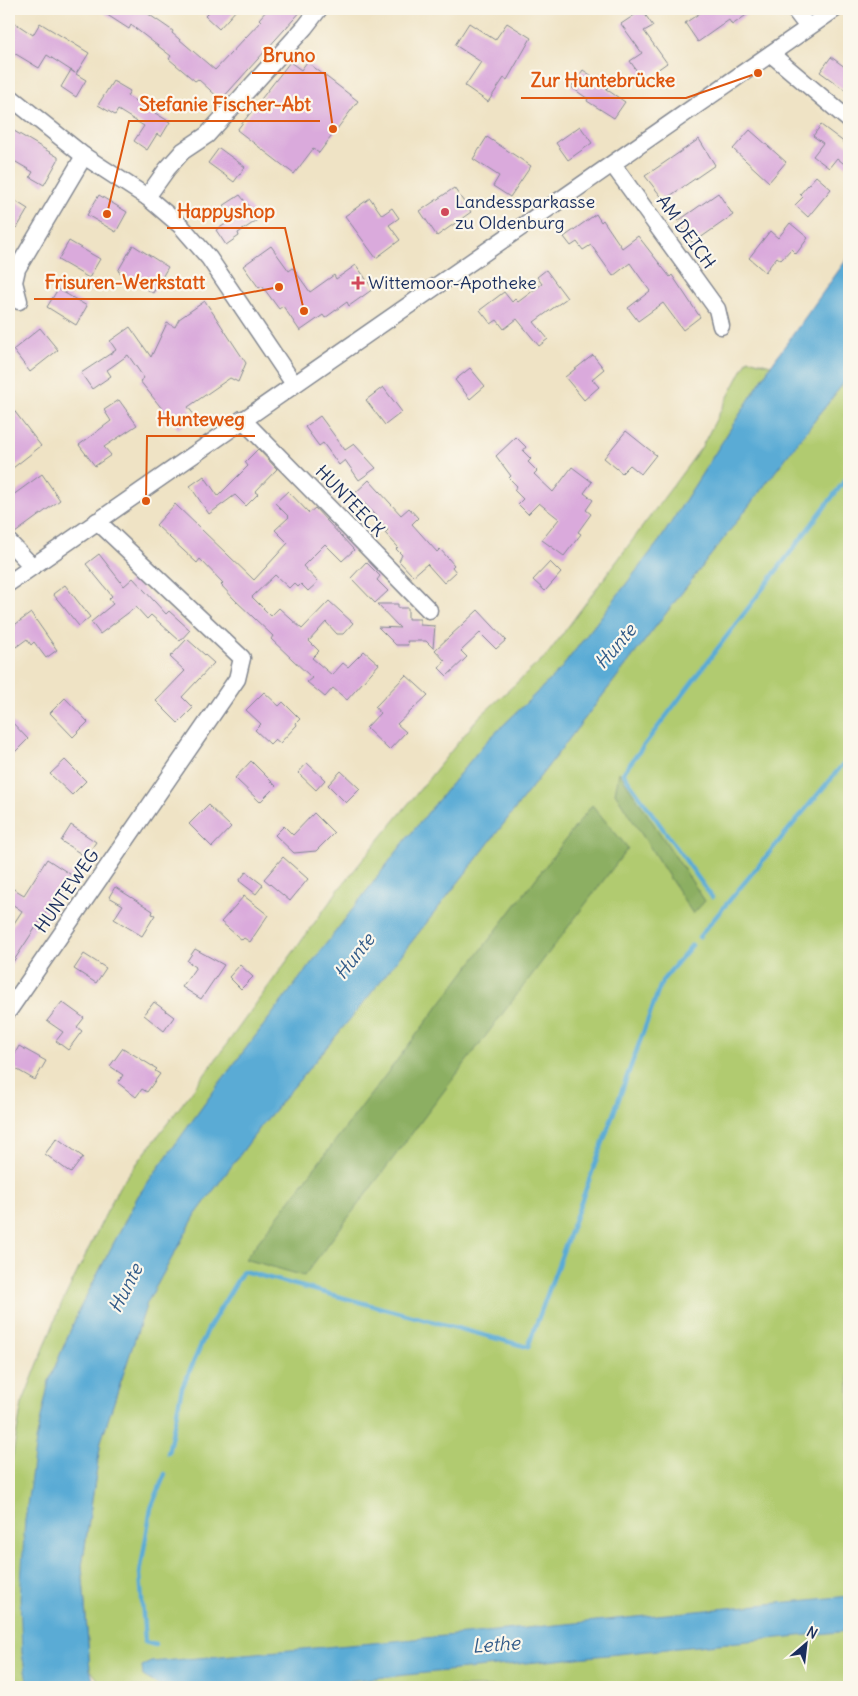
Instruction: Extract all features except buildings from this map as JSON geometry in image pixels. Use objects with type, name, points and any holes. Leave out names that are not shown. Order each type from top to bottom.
[{"type":"street","points":[[147,197],[167,168],[183,151],[206,135],[305,27],[319,9]]},
{"type":"street","points":[[794,9],[808,28]]},
{"type":"street","points":[[9,583],[835,9]]},
{"type":"street","points":[[771,54],[849,120]]},
{"type":"street","points":[[9,96],[84,156],[147,197],[181,226],[209,258],[294,384]]},
{"type":"street","points":[[18,301],[14,282],[17,269],[15,255],[84,156]]},
{"type":"street","name":"AM DEICH","points":[[613,165],[717,309],[721,326]]},
{"type":"street","name":"HUNTEECK","points":[[242,420],[429,610]]},
{"type":"street","name":"HUNTEWEG","points":[[9,1010],[237,679],[242,658],[97,521]]},
{"type":"street","points":[[9,542],[32,566]]},
{"type":"green space","points":[[748,359],[771,365],[660,540],[560,670],[484,744],[408,837],[221,1081],[138,1196],[79,1310],[49,1381],[22,1653],[28,1687],[9,1687],[9,1475],[22,1404],[61,1305],[119,1187],[208,1070],[339,889],[478,718],[547,655],[701,448]]},
{"type":"green space","points":[[849,376],[849,1687],[103,1687],[90,1669],[82,1566],[101,1441],[147,1303],[196,1214],[262,1125],[365,1001],[468,870]]},
{"type":"green space","points":[[619,772],[705,901],[693,914],[615,793]]},
{"type":"green space","points":[[592,805],[628,848],[304,1276],[245,1259]]},
{"type":"water","name":"Hunte","points":[[849,256],[849,376],[468,870],[365,1001],[262,1125],[196,1214],[147,1303],[101,1441],[82,1566],[90,1669],[95,1687],[28,1687],[22,1653],[20,1598],[25,1520],[36,1441],[49,1381],[79,1310],[138,1196],[221,1081],[408,837],[484,744],[560,670],[660,540],[771,365]]},
{"type":"water","name":"Lethe","points":[[849,1596],[849,1631],[285,1687],[169,1687],[158,1685],[143,1676],[142,1666],[151,1662],[384,1642]]},
{"type":"waterway","points":[[712,897],[623,773],[849,475]]},
{"type":"waterway","points":[[699,937],[849,757]]},
{"type":"waterway","points":[[168,1453],[182,1388],[208,1329],[243,1271],[528,1347],[662,981],[692,945]]},
{"type":"waterway","points":[[155,1645],[145,1642],[140,1573],[151,1508],[165,1474]]},
{"type":"place","name":"Zur Huntebrücke","points":[[758,73]]},
{"type":"place","name":"Bruno","points":[[333,129]]},
{"type":"place","name":"Landessparkasse zu Oldenburg","points":[[445,212]]},
{"type":"place","name":"Stefanie Fischer-Abt","points":[[107,214]]},
{"type":"place","name":"Wittemoor-Apotheke","points":[[358,283]]},
{"type":"place","name":"Frisuren-Werkstatt","points":[[279,287]]},
{"type":"place","name":"Happyshop","points":[[304,311]]},
{"type":"place","name":"Hunteweg","points":[[146,501]]}]
